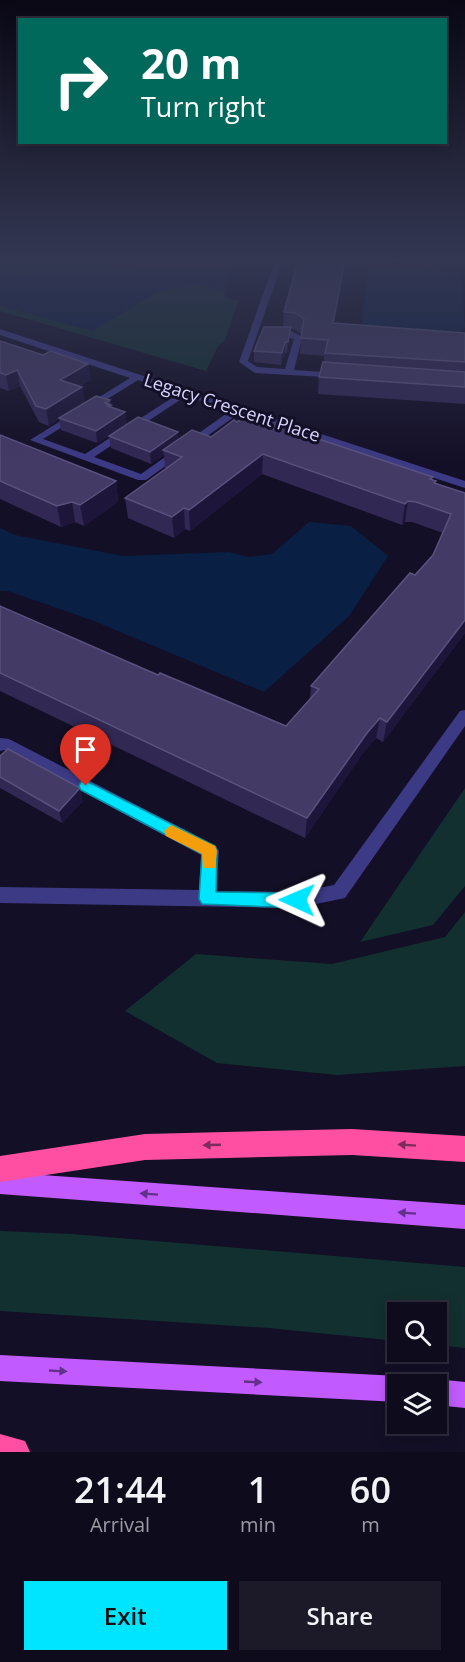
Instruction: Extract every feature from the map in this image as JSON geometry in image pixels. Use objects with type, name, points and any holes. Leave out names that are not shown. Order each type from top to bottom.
[{"type":"highway","points":[[0,1169],[145,1147],[352,1142],[465,1149]]},
{"type":"highway","points":[[0,1450],[14,1452]]},
{"type":"main road","points":[[0,1183],[465,1217]]},
{"type":"main road","points":[[0,1368],[387,1388]]},
{"type":"main road","points":[[447,1393],[465,1395]]},
{"type":"street","points":[[255,328],[243,362],[247,367],[255,370],[348,376]]},
{"type":"street","points":[[254,331],[297,336],[290,372]]},
{"type":"street","name":"Legacy Crescent Place","points":[[0,332],[465,485]]},
{"type":"street","points":[[138,377],[35,440],[142,478],[237,410]]},
{"type":"street","points":[[86,458],[185,393]]},
{"type":"street","points":[[0,895],[297,900],[339,892],[465,715]]},
{"type":"street","points":[[0,745],[4,743],[210,851],[207,899]]},
{"type":"green space","points":[[58,328],[81,328],[92,331],[97,328],[229,328],[225,340],[218,346],[206,371]]},
{"type":"green space","points":[[465,788],[465,886],[433,925],[360,942]]},
{"type":"green space","points":[[465,912],[465,1066],[337,1075],[217,1063],[125,1011],[196,954],[332,964],[445,937]]},
{"type":"green space","points":[[0,1231],[72,1234],[465,1267],[465,1348],[447,1346],[447,1302],[387,1302],[387,1340],[269,1328],[0,1311]]},
{"type":"water","points":[[81,328],[97,328],[92,331]]},
{"type":"water","points":[[368,328],[464,328],[460,333]]},
{"type":"water","points":[[309,522],[351,526],[388,556],[349,616],[264,692],[94,621],[8,591],[0,591],[0,528],[15,535],[123,556],[229,552],[248,557],[272,554]]},
{"type":"building","points":[[264,328],[291,328],[288,342],[285,342],[282,353],[254,351]]},
{"type":"building","points":[[303,328],[396,328],[465,333],[465,362],[325,353],[328,340],[301,338]]},
{"type":"building","points":[[0,341],[43,355],[51,351],[88,364],[60,380],[82,387],[46,409],[36,406],[17,370],[6,375],[0,373]]},
{"type":"building","points":[[323,362],[465,372],[465,387],[319,377]]},
{"type":"building","points":[[96,396],[110,400],[105,403],[111,405],[108,406],[125,412],[96,431],[59,418]]},
{"type":"building","points":[[246,415],[433,477],[430,479],[436,481],[434,483],[465,493],[465,620],[387,722],[380,718],[367,733],[307,818],[0,673],[0,606],[158,675],[160,673],[286,726],[319,689],[311,686],[410,573],[415,575],[433,555],[451,514],[416,502],[408,501],[405,504],[263,454],[189,510],[184,508],[172,517],[125,498],[182,457],[163,450],[192,430],[211,437],[234,420],[237,422]]},
{"type":"building","points":[[138,417],[178,432],[150,452],[109,436]]},
{"type":"building","points":[[0,435],[116,481],[80,505],[72,502],[57,506],[0,481]]},
{"type":"building","points":[[8,749],[80,788],[59,811],[0,777],[0,756]]},
{"type":"slow traffic","points":[[171,831],[210,851],[209,863]]},
{"type":"route","points":[[86,786],[210,851],[207,899],[297,900]]}]
